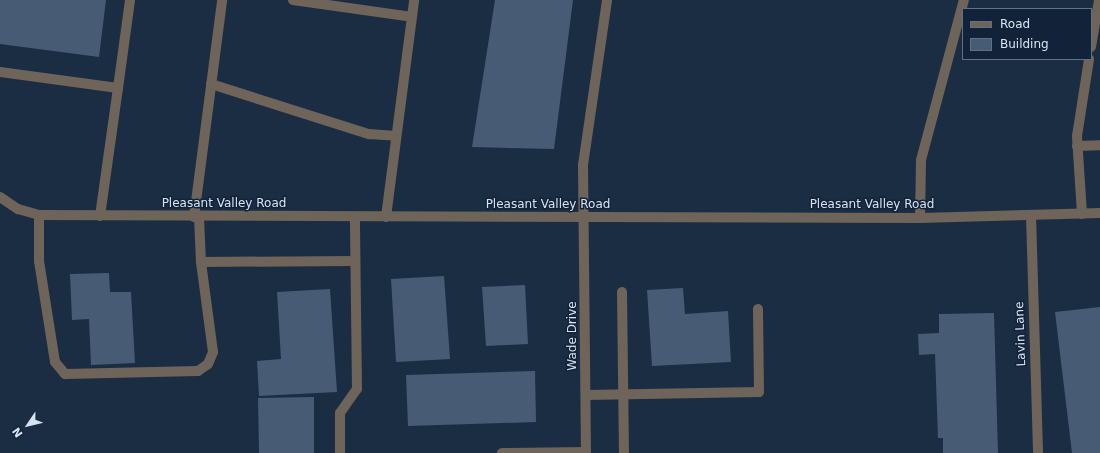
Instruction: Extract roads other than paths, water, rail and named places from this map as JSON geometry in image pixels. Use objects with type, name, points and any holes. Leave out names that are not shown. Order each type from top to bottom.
[{"type":"street","points":[[100,216],[130,0]]},
{"type":"street","points":[[39,215],[39,261],[55,362],[65,374],[198,371],[208,364],[213,352],[201,262],[197,217],[211,84],[222,0]]},
{"type":"street","points":[[293,0],[412,17]]},
{"type":"street","points":[[386,217],[414,0]]},
{"type":"street","name":"Wade Drive","points":[[586,453],[586,218],[583,165],[607,0]]},
{"type":"street","points":[[920,218],[920,160],[964,0]]},
{"type":"street","points":[[1092,40],[1098,0]]},
{"type":"street","points":[[1082,214],[1077,146],[1089,60]]},
{"type":"street","points":[[0,72],[118,88]]},
{"type":"street","points":[[211,84],[369,134],[396,136]]},
{"type":"street","points":[[1077,146],[1100,145]]},
{"type":"street","name":"Pleasant Valley Road","points":[[0,198],[18,209],[39,215],[100,216],[920,218],[1100,213]]},
{"type":"street","name":"Lavin Lane","points":[[1031,215],[1038,453]]},
{"type":"street","points":[[340,453],[340,414],[357,389],[355,217]]},
{"type":"street","points":[[201,262],[355,261]]},
{"type":"street","points":[[622,292],[622,394],[624,453]]},
{"type":"street","points":[[586,394],[759,392],[758,310]]},
{"type":"street","points":[[502,453],[586,453]]}]
